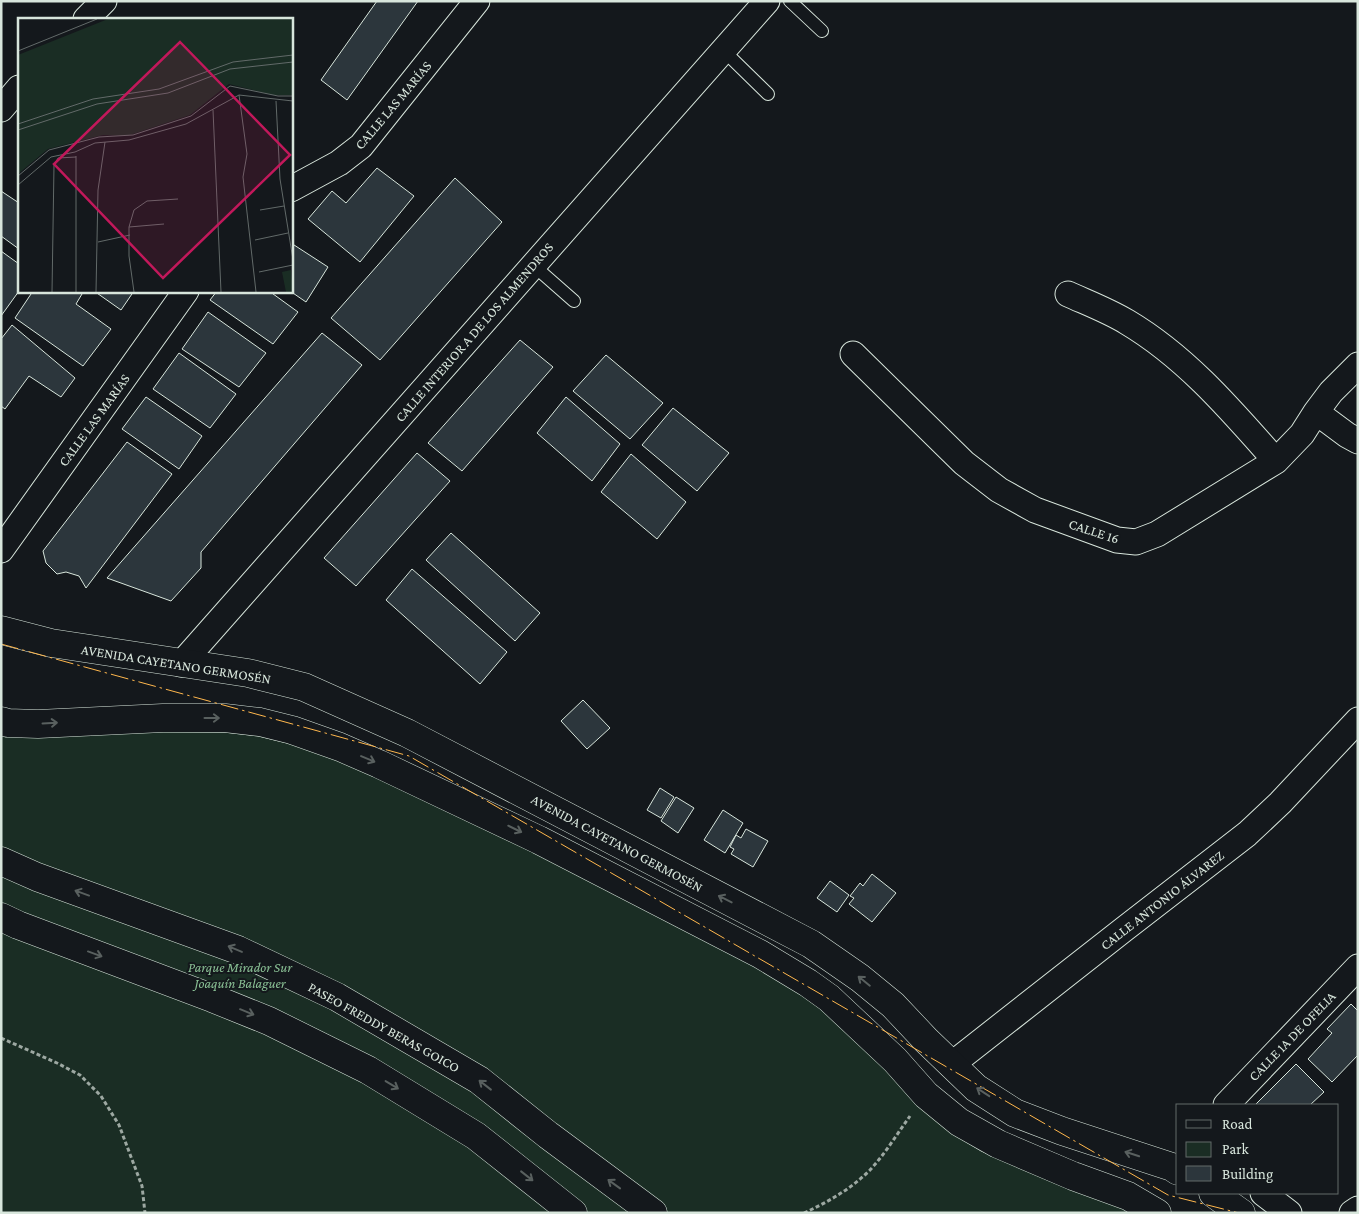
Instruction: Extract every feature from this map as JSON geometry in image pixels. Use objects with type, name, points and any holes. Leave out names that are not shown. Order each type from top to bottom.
[{"type":"street","points":[[87,18],[104,1]]},
{"type":"street","name":"CALLE LAS MARÍAS","points":[[292,188],[339,163],[361,146],[477,1]]},
{"type":"street","name":"CALLE INTERIOR A DE LOS ALMENDROS","points":[[181,664],[767,1]]},
{"type":"street","points":[[1,109],[18,89]]},
{"type":"street","name":"CALLE LAS MARÍAS","points":[[1,550],[185,292]]},
{"type":"street","points":[[1068,294],[1127,321],[1172,353],[1228,406],[1276,461]]},
{"type":"street","name":"CALLE 16","points":[[853,354],[964,463],[999,490],[1035,510],[1118,540],[1136,542],[1157,534],[1276,461],[1302,434],[1331,392],[1358,365]]},
{"type":"street","points":[[1316,412],[1358,441]]},
{"type":"street","name":"AVENIDA CAYETANO GERMOSÉN","points":[[1,630],[52,643],[248,673],[304,687],[407,733],[811,944],[860,978],[893,1005],[976,1088],[1015,1113],[1062,1131],[1176,1166]]},
{"type":"street","points":[[1,721],[38,724],[163,718],[225,718],[260,722],[292,730],[340,747],[539,840],[760,954],[829,998],[895,1060],[926,1095],[959,1122],[998,1144],[1073,1176],[1128,1196],[1157,1213]]},
{"type":"street","name":"CALLE ANTONIO ÁLVAREZ","points":[[951,1065],[1247,834],[1280,803],[1358,720]]},
{"type":"street","name":"PASEO FREDDY BERAS GOICO","points":[[1,861],[37,877],[238,950],[337,997],[478,1080],[653,1213]]},
{"type":"street","points":[[1,917],[18,926],[269,1021],[368,1070],[476,1136],[573,1213]]},
{"type":"street","name":"CALLE 1A DE OFELIA","points":[[1227,1104],[1358,967]]},
{"type":"street","points":[[1214,1194],[1241,1213]]},
{"type":"street","points":[[1264,1194],[1289,1213]]},
{"type":"street","points":[[1352,1213],[1358,1209]]},
{"type":"lane","points":[[790,1],[822,31]]},
{"type":"lane","points":[[723,50],[768,94]]},
{"type":"lane","points":[[533,264],[574,300]]},
{"type":"path","points":[[1,1038],[80,1075],[101,1096],[119,1125],[142,1186],[144,1213]]},
{"type":"path","points":[[804,1213],[826,1203],[850,1188],[870,1169],[926,1095]]},
{"type":"green space","name":"Parque Mirador Sur Joaquín Balaguer","points":[[85,731],[224,732],[258,736],[337,755],[797,980],[950,1132],[981,1151],[1139,1213],[1,1213],[1,733]]},
{"type":"building","points":[[377,1],[418,1],[347,100],[321,80]]},
{"type":"building","points":[[377,168],[414,196],[360,262],[308,219],[332,191],[346,203]]},
{"type":"building","points":[[455,178],[502,222],[380,360],[331,318]]},
{"type":"building","points":[[1,191],[18,202],[18,248],[1,236]]},
{"type":"building","points":[[292,244],[328,267],[306,302],[291,292]]},
{"type":"building","points":[[1,251],[18,263],[18,292],[1,316]]},
{"type":"building","points":[[32,292],[79,292],[82,294],[76,304],[111,329],[83,366],[15,318]]},
{"type":"building","points":[[95,292],[133,292],[121,310]]},
{"type":"building","points":[[216,292],[270,292],[298,312],[273,344],[210,300]]},
{"type":"building","points":[[208,312],[266,353],[239,387],[182,349]]},
{"type":"building","points":[[12,325],[75,378],[61,397],[29,376],[5,409],[1,406],[1,339]]},
{"type":"building","points":[[322,333],[362,365],[201,552],[201,568],[171,601],[107,578]]},
{"type":"building","points":[[520,340],[553,367],[462,471],[428,443]]},
{"type":"building","points":[[179,353],[236,394],[210,428],[153,389]]},
{"type":"building","points":[[606,355],[663,403],[630,439],[573,391]]},
{"type":"building","points":[[146,397],[202,436],[179,469],[122,429]]},
{"type":"building","points":[[566,397],[620,444],[592,481],[537,433]]},
{"type":"building","points":[[673,408],[729,453],[697,491],[642,445]]},
{"type":"building","points":[[127,442],[172,474],[86,588],[79,576],[66,572],[57,574],[46,563],[43,551]]},
{"type":"building","points":[[417,453],[450,481],[356,586],[324,558]]},
{"type":"building","points":[[631,454],[686,502],[657,539],[601,492]]},
{"type":"building","points":[[451,533],[540,613],[515,641],[426,560]]},
{"type":"building","points":[[412,569],[507,652],[480,684],[386,600]]},
{"type":"building","points":[[583,700],[610,728],[587,749],[561,721]]},
{"type":"building","points":[[660,788],[674,797],[661,818],[647,810]]},
{"type":"building","points":[[676,797],[694,808],[678,833],[661,821]]},
{"type":"building","points":[[723,810],[743,823],[725,853],[704,840]]},
{"type":"building","points":[[746,829],[768,841],[753,867],[731,854],[734,849],[730,847],[736,835],[741,838]]},
{"type":"building","points":[[872,874],[896,893],[872,922],[849,904],[854,898],[850,896],[860,883],[863,886]]},
{"type":"building","points":[[830,881],[849,895],[837,912],[817,898]]},
{"type":"building","points":[[1351,1004],[1358,1011],[1358,1055],[1332,1082],[1308,1059],[1332,1033],[1327,1029]]},
{"type":"building","points":[[1296,1064],[1324,1092],[1311,1104],[1256,1104]]},
{"type":"power","points":[[1,644],[409,756],[1168,1195],[1239,1213]]}]
